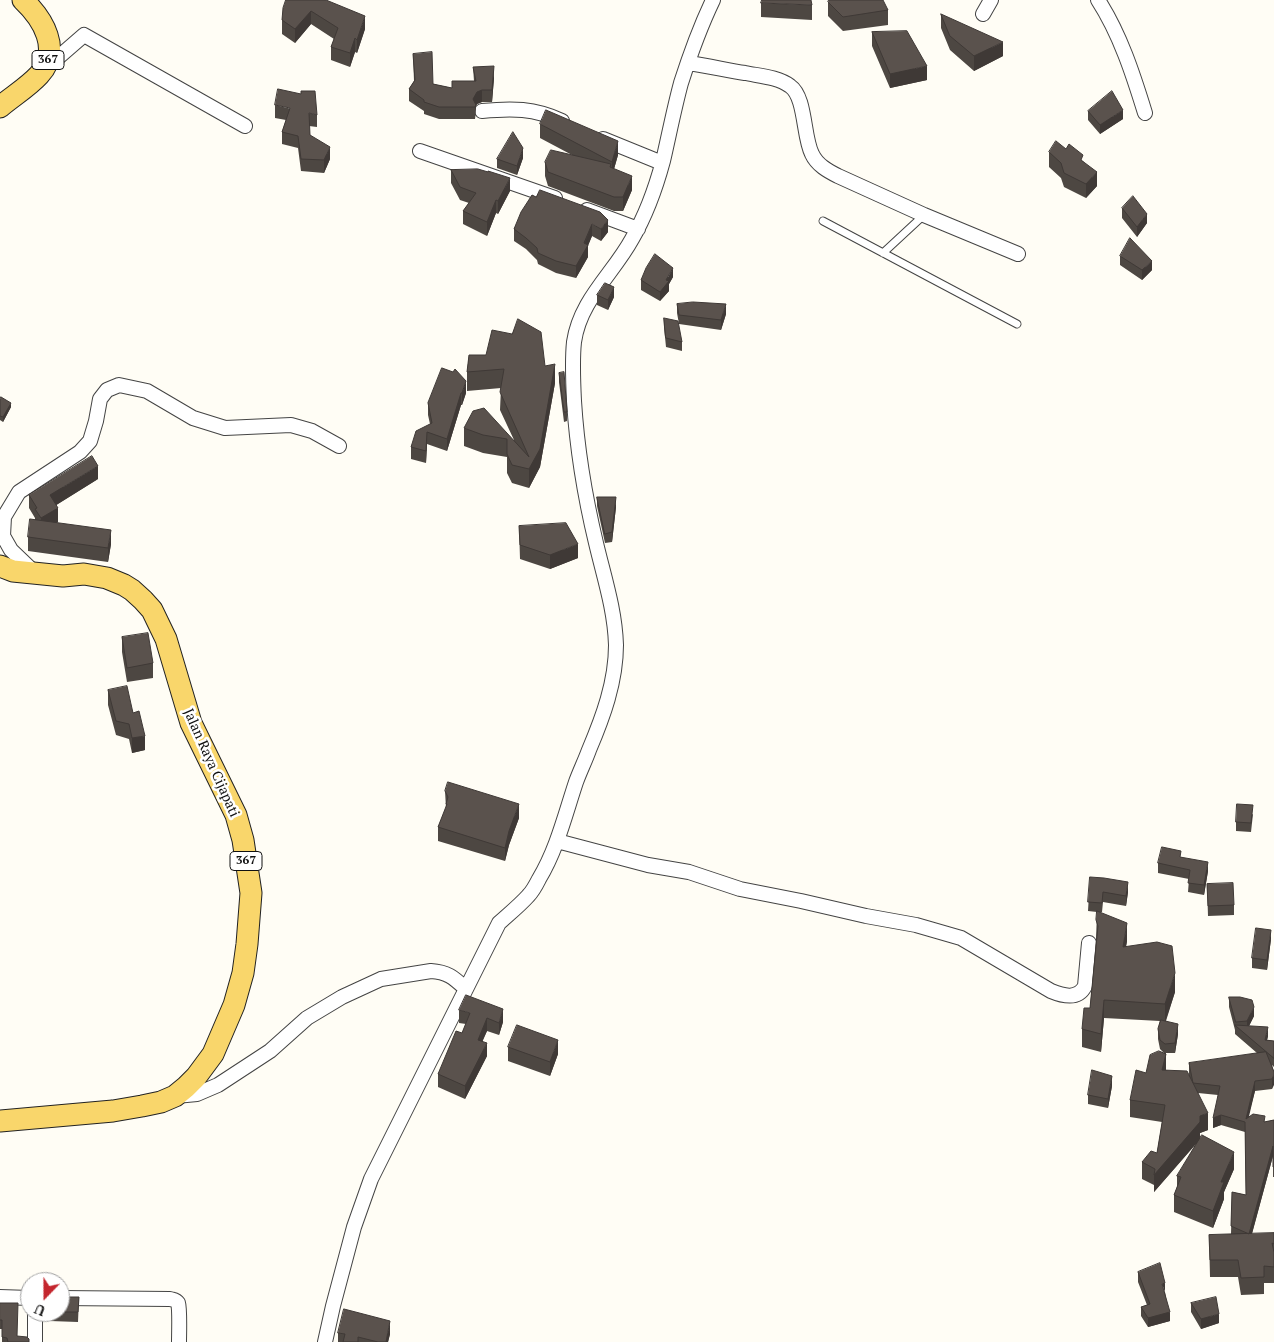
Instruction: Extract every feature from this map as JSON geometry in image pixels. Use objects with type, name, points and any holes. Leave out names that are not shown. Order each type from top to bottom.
[{"type":"main road","name":"367","points":[[0,107],[22,91],[40,74],[48,63],[50,54],[49,40],[40,19],[23,0]]},
{"type":"main road","name":"Jalan Raya Cijapati","points":[[0,566],[13,571],[36,574],[63,576],[84,574],[108,578],[120,582],[132,590],[152,610],[166,639],[191,723],[236,815],[243,840],[251,893],[243,973],[234,1005],[213,1054],[196,1077],[175,1096],[160,1102],[113,1111],[0,1121]]},
{"type":"street","points":[[325,1342],[354,1227],[371,1179],[500,923],[530,894],[545,869],[557,841],[577,779],[608,699],[613,680],[616,644],[613,616],[590,516],[577,436],[573,365],[574,341],[578,325],[592,296],[631,242],[638,229],[662,163],[681,84],[712,0]]},
{"type":"street","points":[[983,14],[991,0]]},
{"type":"street","points":[[1098,0],[1131,67],[1145,113]]},
{"type":"street","points":[[40,74],[84,35],[244,126]]},
{"type":"street","points":[[689,62],[778,80],[790,86],[795,91],[799,101],[812,155],[826,170],[924,215],[1018,254]]},
{"type":"street","points":[[482,111],[518,109],[544,114],[577,127]]},
{"type":"street","points":[[592,134],[662,163]]},
{"type":"street","points":[[420,151],[638,229]]},
{"type":"street","points":[[36,574],[11,550],[3,536],[4,518],[19,492],[80,452],[90,441],[100,399],[107,390],[120,385],[147,391],[193,418],[225,428],[291,425],[312,431],[339,446]]},
{"type":"street","points":[[557,841],[648,865],[689,872],[740,889],[866,916],[916,924],[961,938],[1060,995],[1067,996],[1080,993],[1085,986],[1090,942]]},
{"type":"street","points":[[175,1096],[197,1094],[218,1085],[270,1051],[307,1018],[342,997],[381,979],[437,971],[451,976],[466,989]]},
{"type":"street","points":[[0,1297],[20,1298]]},
{"type":"street","points":[[70,1298],[175,1300],[179,1311],[179,1342]]},
{"type":"street","points":[[35,1322],[35,1342]]},
{"type":"lane","points":[[883,253],[924,215]]},
{"type":"lane","points":[[823,221],[1017,324]]},
{"type":"building","points":[[286,0],[326,0],[365,16],[357,40],[355,38],[350,53],[331,47],[338,28],[311,11],[295,29],[282,20]]},
{"type":"building","points":[[762,0],[811,0],[812,5],[761,3]]},
{"type":"building","points":[[829,0],[883,0],[888,10],[843,17],[828,2]]},
{"type":"building","points":[[941,14],[1003,42],[974,56],[950,36]]},
{"type":"building","points":[[907,31],[927,66],[890,74],[872,32]]},
{"type":"building","points":[[432,52],[433,84],[452,88],[452,81],[476,81],[473,67],[494,66],[492,90],[477,92],[473,99],[475,107],[439,107],[424,102],[424,100],[409,89],[415,80],[413,54]]},
{"type":"building","points":[[278,89],[301,94],[301,91],[315,91],[317,115],[309,113],[310,135],[330,147],[324,160],[301,159],[298,136],[282,132],[290,108],[275,105]]},
{"type":"building","points":[[1112,91],[1123,110],[1100,125],[1088,111]]},
{"type":"building","points":[[546,110],[618,141],[612,162],[540,124]]},
{"type":"building","points":[[513,132],[523,148],[517,166],[497,159]]},
{"type":"building","points":[[1056,141],[1066,149],[1069,144],[1083,155],[1081,160],[1097,172],[1086,184],[1064,173],[1061,163],[1049,152]]},
{"type":"building","points":[[551,150],[611,164],[610,167],[632,176],[623,197],[614,197],[548,172],[545,162]]},
{"type":"building","points":[[478,169],[510,178],[498,201],[496,200],[487,222],[463,211],[476,193],[460,187],[451,170]]},
{"type":"building","points":[[540,190],[600,212],[608,220],[601,229],[592,224],[584,243],[588,245],[576,266],[556,261],[538,253],[537,248],[514,229],[521,212],[532,195],[536,197]]},
{"type":"building","points":[[1133,196],[1147,214],[1137,227],[1122,208]]},
{"type":"building","points":[[1130,238],[1152,261],[1142,270],[1120,256]]},
{"type":"building","points":[[655,254],[673,268],[666,280],[669,281],[660,292],[641,280]]},
{"type":"building","points":[[605,283],[614,287],[608,300],[597,295]]},
{"type":"building","points":[[693,302],[726,304],[721,320],[679,315],[677,304]]},
{"type":"building","points":[[664,318],[678,321],[682,342],[666,338]]},
{"type":"building","points":[[518,319],[541,332],[545,366],[555,364],[540,449],[529,469],[512,465],[507,454],[507,439],[483,435],[464,428],[473,411],[484,408],[529,457],[500,392],[504,369],[467,372],[469,355],[486,355],[492,330],[512,334]]},
{"type":"building","points":[[442,368],[453,372],[455,369],[466,381],[447,439],[427,432],[426,451],[411,447],[416,431],[432,423],[428,403]]},
{"type":"building","points":[[564,372],[567,412],[564,412],[559,373]]},
{"type":"building","points":[[1,397],[11,403],[3,417],[0,416]]},
{"type":"building","points":[[92,456],[98,466],[50,495],[58,508],[41,518],[29,495]]},
{"type":"building","points":[[597,497],[616,497],[612,532],[605,534]]},
{"type":"building","points":[[30,519],[111,530],[108,548],[28,537]]},
{"type":"building","points":[[566,523],[578,544],[550,555],[520,545],[519,526]]},
{"type":"building","points":[[148,633],[153,663],[127,668],[122,637]]},
{"type":"building","points":[[127,686],[133,713],[139,711],[145,736],[132,738],[129,724],[116,721],[108,690]]},
{"type":"building","points":[[448,782],[519,804],[505,848],[438,827],[447,804],[448,797],[445,791]]},
{"type":"building","points":[[1237,804],[1253,805],[1251,823],[1236,822]]},
{"type":"building","points":[[1162,847],[1181,851],[1180,857],[1208,862],[1204,885],[1188,883],[1190,870],[1158,863]]},
{"type":"building","points":[[1090,877],[1128,882],[1126,896],[1103,892],[1102,903],[1088,902]]},
{"type":"building","points":[[1233,883],[1234,905],[1208,906],[1207,884]]},
{"type":"building","points":[[1097,911],[1127,923],[1123,947],[1157,942],[1172,946],[1175,973],[1165,1004],[1104,1000],[1101,1034],[1082,1029],[1084,1008],[1090,1008],[1098,926],[1096,920]]},
{"type":"building","points":[[1256,928],[1271,930],[1267,960],[1252,958]]},
{"type":"building","points":[[466,995],[503,1009],[499,1023],[487,1018],[478,1040],[487,1043],[465,1086],[438,1074],[456,1031],[462,1033],[470,1013],[459,1010]]},
{"type":"building","points":[[1229,997],[1252,1000],[1254,1007],[1247,1021],[1236,1022]]},
{"type":"building","points":[[1161,1020],[1178,1024],[1175,1043],[1165,1044],[1160,1040],[1158,1029]]},
{"type":"building","points":[[517,1025],[558,1040],[550,1062],[508,1047]]},
{"type":"building","points":[[1235,1025],[1268,1027],[1265,1040],[1274,1041],[1274,1058]]},
{"type":"building","points":[[1159,1051],[1166,1054],[1162,1070],[1187,1071],[1208,1113],[1200,1116],[1200,1122],[1154,1175],[1155,1169],[1142,1162],[1151,1151],[1157,1153],[1165,1105],[1130,1100],[1136,1070],[1146,1073],[1150,1055]]},
{"type":"building","points":[[1266,1052],[1274,1075],[1272,1079],[1255,1081],[1246,1119],[1253,1114],[1265,1116],[1264,1122],[1274,1120],[1274,1167],[1273,1146],[1249,1234],[1231,1226],[1232,1192],[1246,1195],[1245,1122],[1221,1115],[1213,1118],[1220,1086],[1193,1083],[1189,1063]]},
{"type":"building","points":[[1092,1070],[1112,1076],[1108,1099],[1088,1095]]},
{"type":"building","points":[[1202,1135],[1234,1152],[1221,1182],[1224,1182],[1213,1211],[1174,1195],[1181,1177],[1177,1176]]},
{"type":"building","points":[[1274,1233],[1274,1244],[1272,1243],[1274,1267],[1264,1266],[1264,1277],[1241,1278],[1238,1260],[1210,1260],[1209,1235]]},
{"type":"building","points":[[1160,1263],[1165,1283],[1162,1284],[1170,1312],[1148,1318],[1141,1307],[1150,1304],[1138,1272]]},
{"type":"building","points":[[70,1297],[79,1297],[78,1312],[70,1312]]},
{"type":"building","points":[[1216,1297],[1219,1314],[1201,1319],[1191,1303]]},
{"type":"building","points":[[0,1303],[18,1303],[17,1336],[27,1337],[29,1342],[8,1342],[7,1338],[2,1337]]},
{"type":"building","points":[[344,1309],[390,1321],[386,1342],[358,1337],[358,1342],[343,1342],[345,1334],[338,1333]]}]
